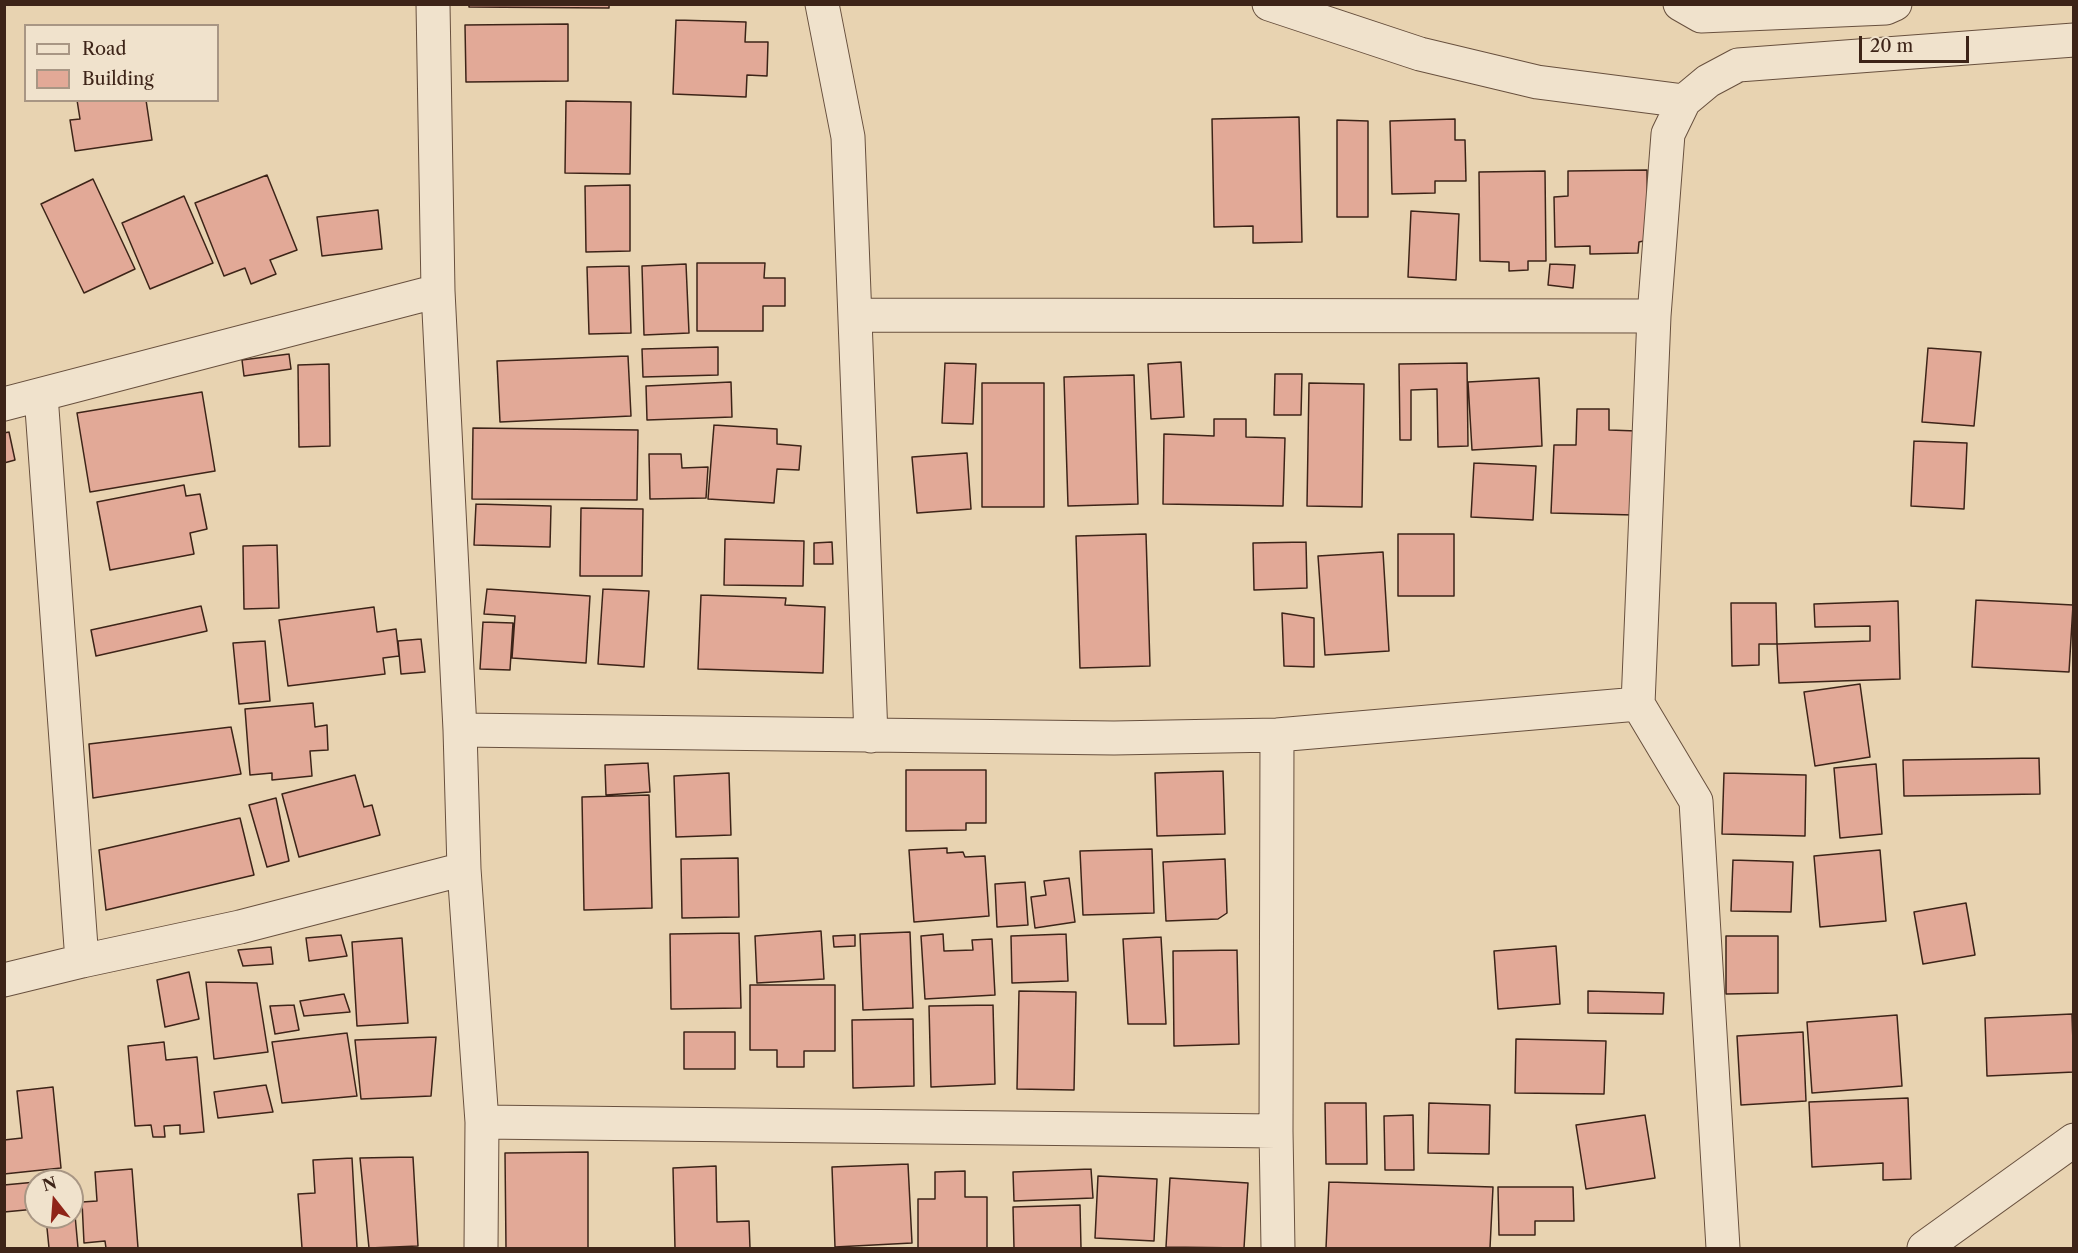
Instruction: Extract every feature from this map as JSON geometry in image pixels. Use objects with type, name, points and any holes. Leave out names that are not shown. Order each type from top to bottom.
[{"type":"street","points":[[433,4],[438,291],[460,730],[464,869],[482,1122],[480,1248]]},
{"type":"street","points":[[822,4],[848,137],[871,736]]},
{"type":"street","points":[[1269,4],[1420,54],[1537,82],[1684,101]]},
{"type":"street","points":[[1680,4],[1701,16],[1886,8],[1895,4]]},
{"type":"street","points":[[1723,1248],[1696,801],[1638,704],[1654,316],[1668,134],[1684,101],[1708,81],[1738,65],[2073,40]]},
{"type":"street","points":[[4,404],[438,291]]},
{"type":"street","points":[[855,315],[1654,316]]},
{"type":"street","points":[[41,395],[82,961]]},
{"type":"street","points":[[460,730],[1113,738],[1276,735],[1638,704]]},
{"type":"street","points":[[1276,735],[1278,1248]]},
{"type":"street","points":[[4,980],[240,927],[464,869]]},
{"type":"street","points":[[482,1122],[1276,1131]]},
{"type":"street","points":[[1924,1248],[2073,1140]]},
{"type":"building","points":[[469,4],[609,4],[609,8],[469,7]]},
{"type":"building","points":[[676,20],[746,22],[745,42],[768,42],[767,76],[747,75],[746,97],[673,94]]},
{"type":"building","points":[[568,24],[568,81],[466,82],[465,25]]},
{"type":"building","points":[[566,101],[631,102],[630,174],[565,173]]},
{"type":"building","points":[[77,102],[146,102],[152,140],[75,151],[70,120],[80,119]]},
{"type":"building","points":[[1299,117],[1302,242],[1253,243],[1253,226],[1214,227],[1212,119]]},
{"type":"building","points":[[1455,119],[1455,140],[1465,140],[1466,181],[1435,181],[1435,193],[1392,194],[1390,121]]},
{"type":"building","points":[[1337,120],[1368,121],[1368,217],[1337,217]]},
{"type":"building","points":[[1647,170],[1648,240],[1639,242],[1638,253],[1590,254],[1590,246],[1555,247],[1554,197],[1568,196],[1568,171]]},
{"type":"building","points":[[1545,171],[1546,261],[1528,261],[1528,270],[1509,271],[1509,262],[1480,261],[1479,172]]},
{"type":"building","points":[[267,175],[297,250],[270,260],[276,274],[251,284],[245,268],[224,276],[195,203]]},
{"type":"building","points":[[93,179],[135,269],[84,293],[41,204]]},
{"type":"building","points":[[630,185],[630,251],[586,252],[585,186]]},
{"type":"building","points":[[184,196],[213,263],[150,289],[122,223]]},
{"type":"building","points":[[378,210],[382,249],[322,256],[317,217]]},
{"type":"building","points":[[1411,211],[1459,214],[1456,280],[1408,277]]},
{"type":"building","points":[[697,263],[765,263],[764,278],[785,278],[785,306],[763,306],[763,331],[697,331]]},
{"type":"building","points":[[686,264],[689,333],[644,335],[642,266]]},
{"type":"building","points":[[1550,264],[1575,265],[1573,288],[1548,285]]},
{"type":"building","points":[[629,266],[631,333],[589,334],[587,267]]},
{"type":"building","points":[[718,347],[718,375],[643,377],[642,349]]},
{"type":"building","points":[[1928,348],[1981,352],[1974,426],[1922,422]]},
{"type":"building","points":[[289,354],[291,369],[244,376],[242,360]]},
{"type":"building","points":[[628,356],[631,416],[500,422],[497,361]]},
{"type":"building","points":[[1181,362],[1184,417],[1151,419],[1148,364]]},
{"type":"building","points":[[945,363],[976,364],[973,424],[942,423]]},
{"type":"building","points":[[1467,363],[1468,446],[1438,447],[1437,389],[1411,390],[1411,440],[1400,440],[1399,364]]},
{"type":"building","points":[[329,364],[330,446],[299,447],[298,365]]},
{"type":"building","points":[[1275,374],[1302,374],[1301,415],[1274,415]]},
{"type":"building","points":[[1134,375],[1138,504],[1068,506],[1064,377]]},
{"type":"building","points":[[1539,378],[1542,446],[1472,450],[1468,382]]},
{"type":"building","points":[[731,382],[732,417],[647,420],[646,386]]},
{"type":"building","points":[[982,383],[1044,383],[1044,507],[982,507]]},
{"type":"building","points":[[1309,383],[1364,384],[1362,507],[1307,506]]},
{"type":"building","points":[[202,392],[215,471],[90,492],[77,413]]},
{"type":"building","points":[[1577,409],[1609,409],[1609,430],[1637,431],[1634,515],[1551,513],[1554,445],[1576,445]]},
{"type":"building","points":[[1214,419],[1246,419],[1246,437],[1285,438],[1283,506],[1163,504],[1164,434],[1214,436]]},
{"type":"building","points":[[714,425],[777,429],[777,444],[801,446],[799,470],[777,469],[774,503],[708,499]]},
{"type":"building","points":[[473,428],[638,430],[637,500],[472,499]]},
{"type":"building","points":[[9,432],[15,460],[4,463],[4,433]]},
{"type":"building","points":[[1914,441],[1967,443],[1964,509],[1911,506]]},
{"type":"building","points":[[967,453],[971,509],[917,513],[912,457]]},
{"type":"building","points":[[649,454],[681,454],[682,468],[708,467],[706,498],[650,499]]},
{"type":"building","points":[[1474,463],[1536,466],[1533,520],[1471,517]]},
{"type":"building","points":[[184,485],[186,496],[200,494],[207,529],[190,533],[194,554],[110,570],[97,502]]},
{"type":"building","points":[[476,504],[551,506],[550,547],[474,545]]},
{"type":"building","points":[[581,508],[643,509],[642,576],[580,576]]},
{"type":"building","points":[[1146,534],[1150,666],[1080,668],[1076,536]]},
{"type":"building","points":[[1398,534],[1454,534],[1454,596],[1398,596]]},
{"type":"building","points":[[725,539],[804,541],[803,586],[724,585]]},
{"type":"building","points":[[832,542],[833,564],[814,564],[814,543]]},
{"type":"building","points":[[1306,542],[1307,588],[1254,590],[1253,543]]},
{"type":"building","points":[[277,545],[279,608],[244,609],[243,546]]},
{"type":"building","points":[[1383,552],[1389,651],[1325,655],[1318,556]]},
{"type":"building","points":[[487,589],[590,596],[586,663],[512,658],[515,616],[484,614]]},
{"type":"building","points":[[603,589],[649,591],[644,667],[598,664]]},
{"type":"building","points":[[701,595],[786,598],[785,605],[825,607],[823,673],[698,669]]},
{"type":"building","points":[[1976,600],[2073,605],[2069,672],[1972,667]]},
{"type":"building","points":[[1898,601],[1900,679],[1779,683],[1777,644],[1870,641],[1870,626],[1815,627],[1814,604]]},
{"type":"building","points":[[1731,603],[1776,603],[1777,644],[1759,644],[1759,665],[1732,666]]},
{"type":"building","points":[[201,606],[207,631],[96,656],[91,630]]},
{"type":"building","points":[[374,607],[377,632],[396,629],[399,656],[383,658],[385,674],[288,686],[279,620]]},
{"type":"building","points":[[1282,613],[1314,618],[1314,667],[1284,666]]},
{"type":"building","points":[[483,622],[513,623],[510,670],[480,669]]},
{"type":"building","points":[[421,639],[425,672],[401,674],[398,641]]},
{"type":"building","points":[[265,641],[270,701],[239,704],[233,643]]},
{"type":"building","points":[[1860,684],[1870,757],[1815,766],[1804,692]]},
{"type":"building","points":[[313,703],[315,727],[327,725],[328,750],[310,751],[312,776],[272,780],[272,773],[250,775],[245,709]]},
{"type":"building","points":[[231,727],[241,774],[93,798],[89,744]]},
{"type":"building","points":[[2039,758],[2040,794],[1904,796],[1903,760]]},
{"type":"building","points":[[648,763],[650,792],[606,795],[605,765]]},
{"type":"building","points":[[1876,764],[1882,834],[1840,838],[1834,768]]},
{"type":"building","points":[[906,770],[986,770],[986,823],[966,823],[966,830],[906,831]]},
{"type":"building","points":[[1223,771],[1225,834],[1157,836],[1155,773]]},
{"type":"building","points":[[729,773],[731,835],[676,837],[674,776]]},
{"type":"building","points":[[1724,773],[1806,775],[1805,836],[1722,834]]},
{"type":"building","points":[[355,775],[364,807],[372,805],[380,835],[299,857],[282,794]]},
{"type":"building","points":[[649,795],[652,908],[584,910],[582,797]]},
{"type":"building","points":[[276,798],[289,861],[267,867],[249,805]]},
{"type":"building","points":[[240,818],[254,875],[106,910],[99,850]]},
{"type":"building","points":[[947,848],[947,853],[963,852],[965,857],[985,856],[989,916],[914,922],[909,850]]},
{"type":"building","points":[[1152,849],[1154,913],[1083,915],[1080,851]]},
{"type":"building","points":[[1880,850],[1886,921],[1820,927],[1814,856]]},
{"type":"building","points":[[738,858],[739,917],[682,918],[681,859]]},
{"type":"building","points":[[1225,859],[1227,913],[1218,919],[1166,921],[1163,862]]},
{"type":"building","points":[[1733,860],[1793,862],[1791,912],[1731,911]]},
{"type":"building","points":[[1069,878],[1075,922],[1035,928],[1031,897],[1046,895],[1044,881]]},
{"type":"building","points":[[1025,882],[1028,925],[997,927],[995,884]]},
{"type":"building","points":[[1966,903],[1975,955],[1923,964],[1914,912]]},
{"type":"building","points":[[821,931],[824,979],[757,983],[755,936]]},
{"type":"building","points":[[910,932],[913,1008],[863,1010],[860,934]]},
{"type":"building","points":[[739,933],[741,1008],[671,1009],[670,934]]},
{"type":"building","points":[[943,934],[944,951],[973,950],[972,940],[992,939],[995,995],[925,999],[921,936]]},
{"type":"building","points":[[1066,934],[1068,981],[1012,983],[1011,936]]},
{"type":"building","points":[[341,935],[347,956],[309,961],[306,938]]},
{"type":"building","points":[[855,935],[855,946],[834,947],[833,936]]},
{"type":"building","points":[[1726,936],[1778,936],[1778,993],[1726,994]]},
{"type":"building","points":[[1161,937],[1166,1024],[1128,1024],[1123,939]]},
{"type":"building","points":[[402,938],[408,1023],[357,1026],[352,942]]},
{"type":"building","points":[[1556,946],[1560,1004],[1498,1009],[1494,951]]},
{"type":"building","points":[[271,947],[273,964],[243,966],[238,950]]},
{"type":"building","points":[[1237,950],[1239,1044],[1174,1046],[1173,951]]},
{"type":"building","points":[[189,972],[199,1019],[165,1027],[157,980]]},
{"type":"building","points":[[206,982],[257,983],[268,1052],[214,1059]]},
{"type":"building","points":[[750,985],[835,985],[835,1051],[804,1051],[804,1067],[777,1067],[777,1050],[750,1050]]},
{"type":"building","points":[[1019,991],[1076,992],[1074,1090],[1017,1089]]},
{"type":"building","points":[[1588,991],[1664,993],[1663,1014],[1588,1013]]},
{"type":"building","points":[[344,994],[350,1012],[304,1016],[300,1001]]},
{"type":"building","points":[[294,1005],[299,1030],[275,1034],[270,1006]]},
{"type":"building","points":[[993,1005],[995,1084],[931,1087],[929,1006]]},
{"type":"building","points":[[2072,1014],[2074,1072],[1987,1076],[1985,1018]]},
{"type":"building","points":[[1897,1015],[1902,1086],[1812,1093],[1807,1022]]},
{"type":"building","points":[[913,1019],[914,1086],[853,1088],[852,1020]]},
{"type":"building","points":[[684,1032],[735,1032],[735,1069],[684,1069]]},
{"type":"building","points":[[1803,1032],[1806,1101],[1741,1105],[1737,1036]]},
{"type":"building","points":[[347,1033],[357,1096],[282,1103],[272,1042]]},
{"type":"building","points":[[436,1037],[431,1096],[361,1099],[355,1040]]},
{"type":"building","points":[[1516,1039],[1606,1041],[1604,1094],[1515,1093]]},
{"type":"building","points":[[164,1042],[166,1060],[197,1057],[204,1132],[180,1134],[180,1125],[164,1126],[165,1137],[153,1137],[151,1125],[135,1126],[128,1046]]},
{"type":"building","points":[[266,1085],[273,1112],[218,1118],[214,1092]]},
{"type":"building","points":[[53,1087],[61,1168],[24,1169],[24,1172],[4,1174],[4,1140],[22,1138],[17,1091]]},
{"type":"building","points":[[1908,1098],[1911,1179],[1883,1180],[1883,1163],[1812,1167],[1809,1102]]},
{"type":"building","points":[[1325,1103],[1366,1103],[1367,1164],[1326,1164]]},
{"type":"building","points":[[1429,1103],[1490,1105],[1489,1154],[1428,1153]]},
{"type":"building","points":[[1413,1115],[1414,1170],[1385,1170],[1384,1116]]},
{"type":"building","points":[[1645,1115],[1655,1178],[1586,1189],[1576,1125]]},
{"type":"building","points":[[588,1152],[588,1248],[506,1248],[505,1153]]},
{"type":"building","points":[[413,1157],[418,1246],[369,1248],[360,1158]]},
{"type":"building","points":[[352,1158],[357,1248],[302,1248],[298,1194],[315,1193],[313,1160]]},
{"type":"building","points":[[908,1164],[912,1243],[835,1247],[832,1167]]},
{"type":"building","points":[[716,1166],[717,1222],[749,1221],[750,1248],[675,1248],[673,1168]]},
{"type":"building","points":[[132,1169],[138,1248],[106,1248],[105,1241],[84,1243],[84,1202],[97,1201],[95,1172]]},
{"type":"building","points":[[1091,1169],[1093,1198],[1014,1201],[1013,1172]]},
{"type":"building","points":[[965,1171],[965,1197],[987,1197],[987,1248],[918,1248],[918,1199],[935,1199],[935,1172]]},
{"type":"building","points":[[1098,1176],[1157,1179],[1154,1241],[1095,1238]]},
{"type":"building","points":[[1170,1178],[1248,1183],[1244,1248],[1166,1247]]},
{"type":"building","points":[[1329,1182],[1493,1187],[1490,1248],[1326,1248]]},
{"type":"building","points":[[24,1183],[24,1210],[4,1212],[4,1185]]},
{"type":"building","points":[[1498,1187],[1573,1187],[1574,1221],[1535,1221],[1535,1235],[1499,1235]]},
{"type":"building","points":[[1080,1205],[1081,1248],[1014,1248],[1013,1207]]},
{"type":"building","points":[[47,1229],[76,1229],[78,1248],[49,1248]]}]
